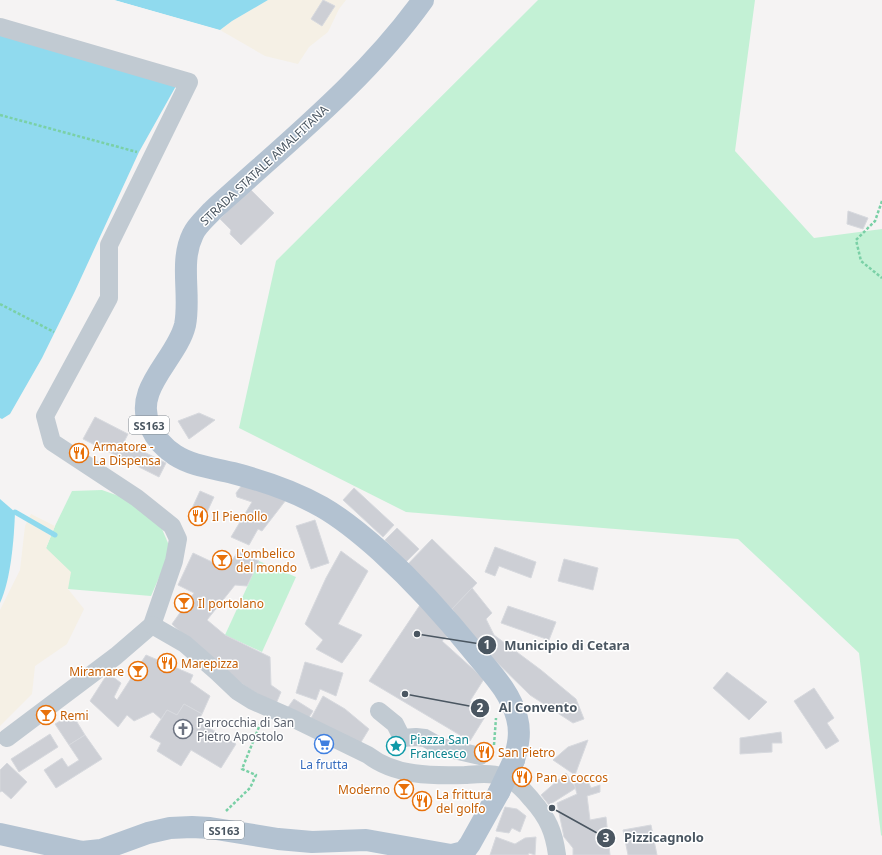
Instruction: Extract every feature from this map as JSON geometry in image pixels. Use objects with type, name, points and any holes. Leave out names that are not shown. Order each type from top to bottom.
[{"type":"main road","name":"STRADA STATALE AMALFITANA","points":[[0,834],[82,852],[101,850],[148,833],[170,828],[192,827],[210,828],[278,839],[312,842],[366,840],[458,854],[475,837],[499,792],[514,760],[519,739],[518,719],[501,683],[447,619],[409,578],[343,520],[317,504],[277,486],[231,472],[199,465],[175,455],[166,449],[150,426],[147,418],[148,393],[181,339],[185,325],[187,302],[187,254],[193,233],[212,211],[357,78],[386,46],[423,0]]},
{"type":"street","points":[[0,27],[189,82],[109,244],[109,298],[45,416],[52,442],[137,498],[172,526],[178,539],[174,561],[152,625],[116,656],[7,738]]},
{"type":"street","points":[[152,625],[185,644],[237,692],[368,755],[379,764],[408,773],[442,775],[497,775],[510,779],[522,788],[542,811],[551,827],[557,855]]},
{"type":"street","points":[[379,711],[396,724],[402,738],[416,736],[425,738],[441,746],[484,757]]},
{"type":"path","points":[[0,116],[139,152]]},
{"type":"path","points":[[882,200],[875,221],[856,240],[861,261],[882,278]]},
{"type":"path","points":[[0,304],[54,332]]},
{"type":"path","points":[[210,828],[250,788],[256,775],[242,769],[267,707]]},
{"type":"green space","points":[[538,0],[755,0],[735,151],[814,238],[882,229],[882,836],[859,653],[738,539],[406,512],[239,428],[276,261]]},
{"type":"green space","points":[[102,490],[130,500],[159,522],[171,550],[151,596],[68,589],[46,548],[72,491]]},
{"type":"green space","points":[[259,561],[296,577],[262,652],[225,635]]},
{"type":"sand","points":[[268,0],[346,0],[339,9],[328,32],[309,47],[298,64],[265,56],[220,30],[232,21]]},
{"type":"sand","points":[[31,514],[55,526],[46,548],[71,572],[68,589],[84,609],[67,644],[35,666],[32,694],[0,726],[0,610],[20,570],[25,526]]},
{"type":"water","points":[[114,0],[268,0],[232,21],[220,30]]},
{"type":"water","points":[[0,35],[176,86],[139,152],[75,291],[42,358],[10,414],[2,419],[0,418]]},
{"type":"water","points":[[0,499],[15,512],[13,546],[9,571],[0,603]]},
{"type":"pier","points":[[112,0],[222,31],[219,32],[130,7]]},
{"type":"building","points":[[323,0],[335,6],[322,26],[311,19]]},
{"type":"building","points":[[250,189],[274,213],[241,245],[230,234],[231,230],[220,219]]},
{"type":"building","points":[[848,211],[868,218],[863,229],[847,224]]},
{"type":"building","points":[[199,413],[215,420],[189,439],[178,421]]},
{"type":"building","points":[[95,417],[128,434],[117,456],[83,439]]},
{"type":"building","points":[[124,442],[166,463],[159,477],[117,456]]},
{"type":"building","points":[[242,485],[286,500],[262,531],[258,529],[249,545],[231,537],[252,502],[237,497],[236,493]]},
{"type":"building","points":[[354,488],[394,525],[383,537],[343,500]]},
{"type":"building","points":[[200,491],[214,497],[202,523],[188,517]]},
{"type":"building","points":[[315,520],[329,563],[311,569],[296,526]]},
{"type":"building","points":[[397,528],[419,549],[406,562],[385,540]]},
{"type":"building","points":[[432,539],[477,583],[452,609],[407,565]]},
{"type":"building","points":[[495,547],[536,562],[531,578],[499,566],[495,576],[485,572]]},
{"type":"building","points":[[238,551],[259,561],[247,586],[235,585],[207,620],[225,635],[270,657],[271,685],[281,692],[275,706],[220,669],[172,624],[194,593],[178,585],[193,553],[227,569]]},
{"type":"building","points":[[341,551],[368,571],[338,624],[362,635],[342,663],[316,649],[323,640],[305,624],[326,578]]},
{"type":"building","points":[[564,559],[598,568],[593,590],[558,581]]},
{"type":"building","points":[[472,588],[492,613],[486,619],[494,635],[541,670],[576,699],[584,719],[573,723],[530,695],[474,640],[452,609]]},
{"type":"building","points":[[420,605],[450,634],[442,641],[484,679],[470,701],[488,712],[470,741],[369,681]]},
{"type":"building","points":[[508,606],[556,622],[549,640],[501,623]]},
{"type":"building","points":[[146,655],[193,675],[190,682],[210,696],[202,714],[184,704],[177,715],[167,710],[161,719],[153,712],[134,721],[127,715],[118,727],[90,701],[108,673],[121,683],[114,697],[117,700]]},
{"type":"building","points":[[305,662],[343,673],[336,696],[320,689],[316,700],[296,693]]},
{"type":"building","points":[[727,672],[767,702],[749,720],[713,688]]},
{"type":"building","points":[[814,688],[834,718],[827,723],[839,741],[826,749],[794,701]]},
{"type":"building","points":[[323,696],[345,709],[369,729],[358,747],[309,722]]},
{"type":"building","points":[[294,699],[313,711],[306,722],[286,710]]},
{"type":"building","name":"Parrocchia di San Pietro Apostolo","points":[[184,704],[202,714],[198,721],[236,744],[221,768],[191,750],[181,766],[157,751],[161,743],[150,737],[167,710],[177,715]]},
{"type":"building","points":[[72,714],[85,735],[69,745],[55,724]]},
{"type":"building","points":[[781,732],[782,743],[772,743],[772,752],[740,754],[740,738]]},
{"type":"building","points":[[50,734],[58,747],[19,772],[11,759]]},
{"type":"building","points":[[85,735],[102,759],[56,788],[44,770],[62,758],[68,767],[79,760],[69,745]]},
{"type":"building","points":[[588,740],[575,775],[553,760],[568,747]]},
{"type":"building","points":[[7,763],[27,782],[11,799],[2,791],[0,792],[0,770]]},
{"type":"building","points":[[566,773],[576,788],[549,805],[541,795]]},
{"type":"building","points":[[579,776],[587,779],[591,788],[600,785],[600,792],[587,796],[590,820],[606,817],[610,855],[573,855],[573,848],[564,837],[557,803],[577,794],[574,783]]},
{"type":"building","points":[[505,807],[517,809],[526,816],[520,832],[512,828],[509,833],[496,831]]},
{"type":"building","points":[[651,825],[657,855],[628,855],[623,830]]},
{"type":"building","points":[[496,837],[515,844],[525,838],[536,837],[535,855],[529,853],[528,855],[490,855]]},
{"type":"waterway","points":[[15,512],[55,535]]},
{"type":"place","name":"Armatore - La Dispensa","points":[[79,453]]},
{"type":"place","name":"Il Pienollo","points":[[198,516]]},
{"type":"place","name":"L'ombelico del mondo","points":[[222,560]]},
{"type":"place","name":"Il portolano","points":[[184,603]]},
{"type":"place","name":"Municipio di Cetara","points":[[417,634]]},
{"type":"place","name":"Marepizza","points":[[167,663]]},
{"type":"place","name":"Miramare","points":[[138,671]]},
{"type":"place","name":"Al Convento","points":[[405,694]]},
{"type":"place","name":"Remi","points":[[46,715]]},
{"type":"place","name":"Parrocchia di San Pietro Apostolo","points":[[183,729]]},
{"type":"place","name":"La frutta","points":[[324,744]]},
{"type":"place","name":"Piazza San Francesco","points":[[396,746]]},
{"type":"place","name":"San Pietro","points":[[484,752]]},
{"type":"place","name":"Pan e coccos","points":[[522,777]]},
{"type":"place","name":"Moderno","points":[[404,789]]},
{"type":"place","name":"La frittura del golfo","points":[[422,801]]},
{"type":"place","name":"Pizzicagnolo","points":[[552,808]]}]
